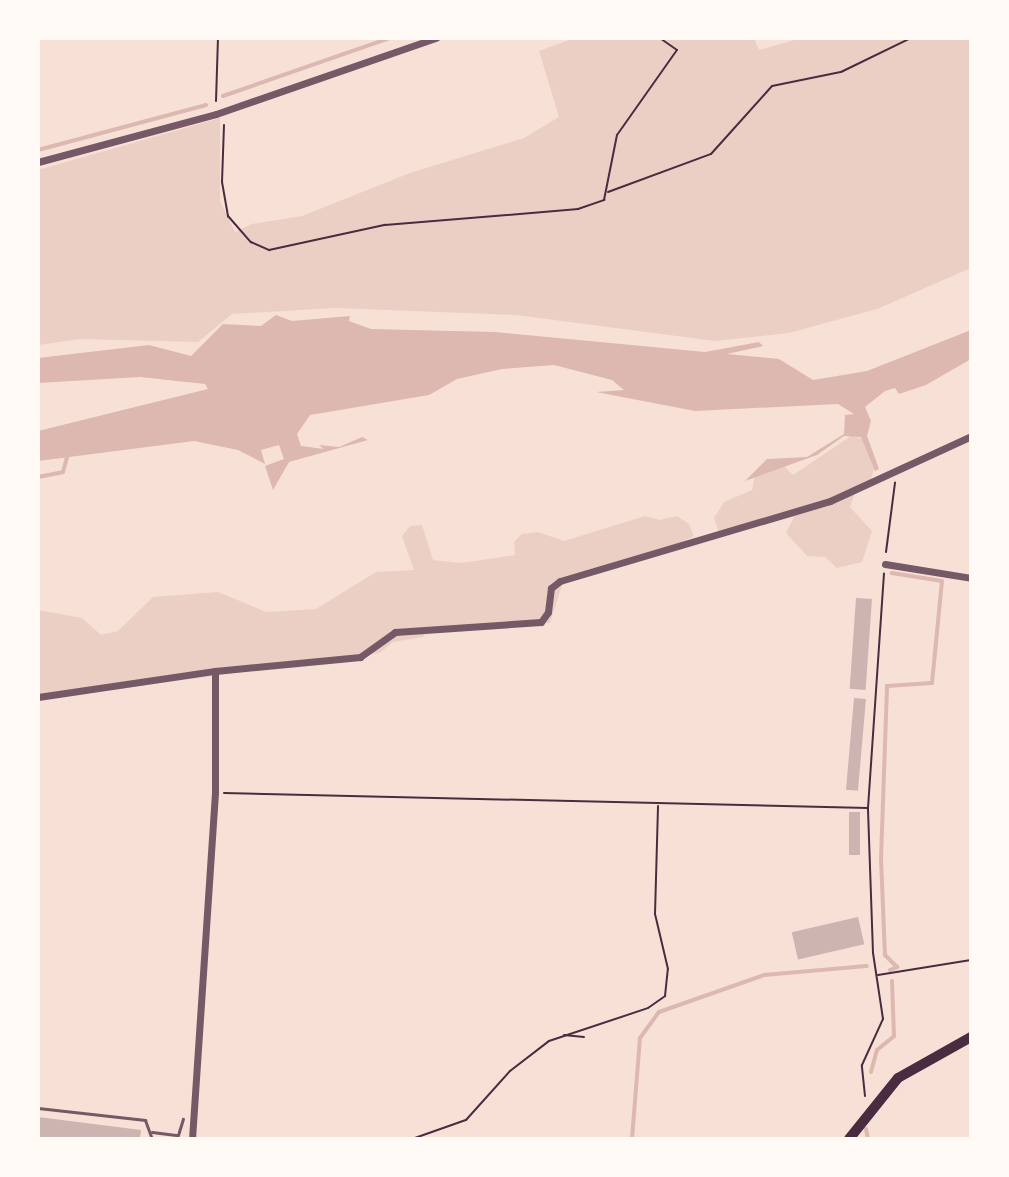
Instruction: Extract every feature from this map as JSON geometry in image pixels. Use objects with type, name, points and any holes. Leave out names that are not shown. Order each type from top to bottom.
[{"type":"main road","points":[[849,1139],[870,1109],[915,1066],[971,1037]]},
{"type":"street","points":[[38,162],[220,113],[436,38]]},
{"type":"street","points":[[38,697],[215,671],[360,657],[395,632],[541,622],[551,588],[560,581],[830,501],[971,436]]},
{"type":"street","points":[[885,564],[971,578]]},
{"type":"street","points":[[192,1139],[215,792],[215,671]]},
{"type":"lane","points":[[38,1108],[145,1120],[152,1132],[152,1139]]},
{"type":"lane","points":[[152,1132],[178,1135],[183,1119]]},
{"type":"path","points":[[218,38],[222,182],[228,216],[251,242],[269,250],[385,225],[578,209],[604,200],[617,135],[677,50],[660,38]]},
{"type":"path","points":[[607,192],[711,154],[772,86],[841,72],[911,38]]},
{"type":"path","points":[[870,1109],[862,1065],[882,1028],[868,808],[885,564],[896,470]]},
{"type":"path","points":[[215,792],[868,808]]},
{"type":"path","points":[[412,1139],[466,1120],[510,1071],[563,1034],[648,1008],[665,996],[668,969],[655,914],[658,805]]},
{"type":"path","points":[[878,975],[971,960]]},
{"type":"path","points":[[563,1034],[570,1040],[584,1037]]},
{"type":"shaded area","points":[[574,38],[754,38],[759,50],[801,38],[971,38],[971,268],[877,309],[789,333],[715,341],[516,315],[335,308],[232,314],[198,342],[80,339],[38,345],[38,170],[220,118],[220,201],[235,232],[252,224],[302,216],[410,173],[524,138],[559,117],[539,51]]},
{"type":"shaded area","points":[[276,315],[292,321],[350,316],[349,321],[371,329],[495,332],[705,352],[759,342],[763,346],[727,354],[779,359],[813,380],[867,371],[971,330],[971,359],[926,385],[899,394],[895,388],[885,391],[865,407],[871,421],[867,436],[879,469],[875,471],[861,437],[844,436],[817,455],[745,481],[767,459],[807,457],[844,434],[845,415],[854,414],[838,404],[695,411],[596,392],[624,390],[612,380],[554,365],[502,369],[457,379],[429,395],[310,415],[297,434],[301,446],[324,449],[319,445],[339,447],[362,437],[368,440],[289,462],[273,490],[265,466],[284,459],[279,445],[261,450],[265,464],[238,450],[194,441],[38,461],[38,431],[208,389],[205,384],[140,377],[38,383],[38,358],[149,345],[191,356],[223,324],[261,326]]},
{"type":"shaded area","points":[[851,436],[865,439],[876,460],[871,480],[857,488],[850,507],[872,531],[862,562],[837,568],[825,557],[807,556],[786,533],[794,517],[782,516],[719,533],[714,518],[724,502],[752,490],[755,475],[781,463],[793,475]]},
{"type":"shaded area","points":[[645,516],[659,520],[677,516],[689,524],[694,536],[648,559],[563,582],[550,623],[427,630],[423,637],[393,642],[380,653],[38,700],[38,610],[82,618],[101,635],[118,631],[153,597],[218,592],[266,612],[316,609],[376,572],[414,570],[402,536],[410,526],[422,525],[433,560],[461,563],[515,555],[514,542],[522,534],[538,532],[564,541]]},
{"type":"building","points":[[856,598],[872,599],[866,690],[850,689]]},
{"type":"building","points":[[854,698],[866,699],[858,791],[846,790]]},
{"type":"building","points":[[849,812],[860,812],[860,855],[849,855]]},
{"type":"building","points":[[858,917],[864,944],[798,960],[792,932]]},
{"type":"building","points":[[38,1117],[141,1130],[140,1139],[38,1139]]},
{"type":"waterway","points":[[223,96],[390,38]]},
{"type":"waterway","points":[[38,150],[206,105]]},
{"type":"waterway","points":[[38,477],[63,472],[68,453]]},
{"type":"waterway","points":[[890,970],[897,967],[885,955],[881,859],[887,686],[932,683],[942,581],[892,573]]},
{"type":"waterway","points":[[632,1139],[640,1038],[659,1012],[764,975],[867,966]]},
{"type":"waterway","points":[[871,1072],[877,1050],[894,1036],[892,981]]},
{"type":"waterway","points":[[866,1129],[868,1139]]}]
